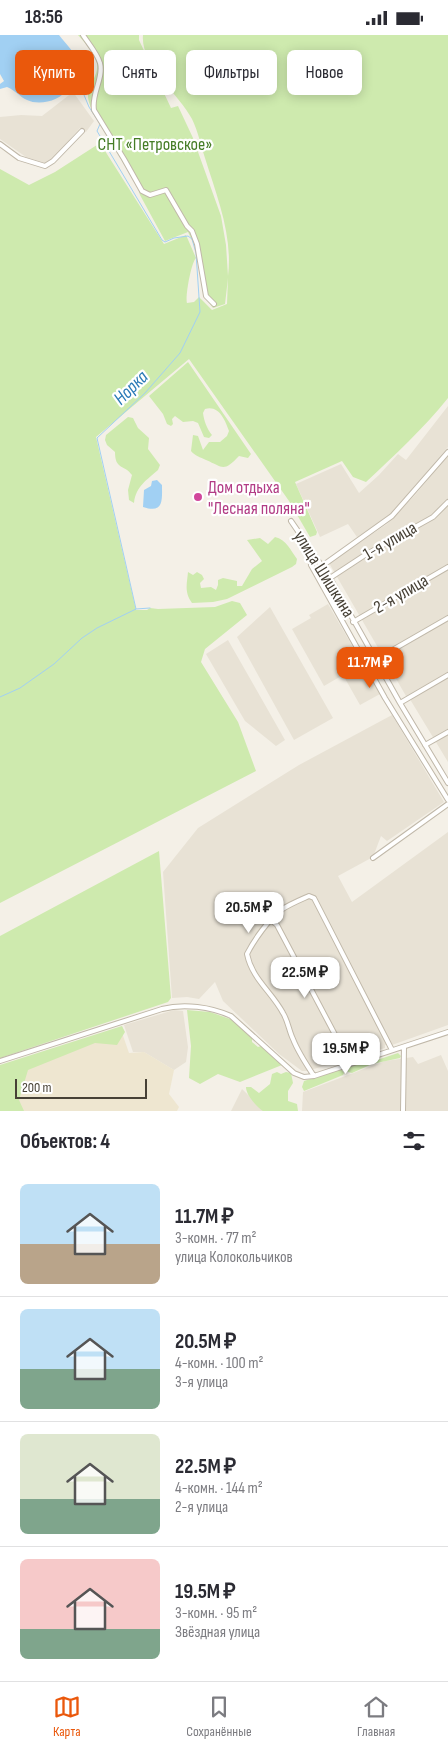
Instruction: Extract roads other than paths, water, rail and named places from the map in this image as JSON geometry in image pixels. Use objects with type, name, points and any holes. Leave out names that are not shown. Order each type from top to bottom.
[{"type":"street","points":[[83,35],[100,64],[101,71],[92,101],[94,110],[142,191],[150,195],[166,190],[187,226],[192,231],[197,244],[206,296],[214,304]]},
{"type":"street","points":[[0,144],[19,158],[45,166],[53,161],[82,131]]},
{"type":"street","points":[[322,566],[392,516],[448,451]]},
{"type":"street","name":"1-я улица","points":[[330,578],[365,555],[433,517],[448,502]]},
{"type":"street","name":"улица Шишкина","points":[[291,521],[330,578],[353,622],[448,783]]},
{"type":"street","points":[[311,565],[385,698],[448,802],[373,858]]},
{"type":"street","name":"2-я улица","points":[[353,622],[448,567]]},
{"type":"street","points":[[376,660],[448,618]]},
{"type":"street","points":[[400,703],[448,675]]},
{"type":"street","points":[[425,745],[448,732]]},
{"type":"street","points":[[314,1076],[298,1050],[276,1000],[268,994],[256,976],[247,954],[268,923],[280,911],[309,896],[314,898],[392,1051]]},
{"type":"street","points":[[272,921],[276,925],[350,1063]]},
{"type":"street","points":[[0,1061],[179,1005],[224,1013],[238,1021],[294,1073],[304,1077],[314,1076],[448,1032]]},
{"type":"street","points":[[403,1111],[404,1047]]},
{"type":"water","points":[[0,35],[59,35],[72,50],[15,50],[15,92],[7,87],[0,89],[0,84],[4,81],[0,74]]},
{"type":"water","points":[[19,95],[61,95],[43,102],[32,102]]},
{"type":"water","points":[[157,480],[162,485],[162,500],[160,504],[155,509],[143,507],[144,490],[151,486],[152,481]]},
{"type":"waterway","name":"Норка","points":[[0,697],[20,688],[54,664],[82,638],[97,628],[136,609],[97,438],[145,393],[180,353],[200,312],[196,253],[192,239],[188,236],[174,238],[165,242],[162,240],[97,131],[100,124],[84,95]]},
{"type":"waterway","points":[[136,609],[150,608]]},
{"type":"place","name":"Дом отдыха \"Лесная поляна\"","points":[[198,497]]},
{"type":"park label","name":"СНТ «Петровское»","points":[[155,144]]}]
